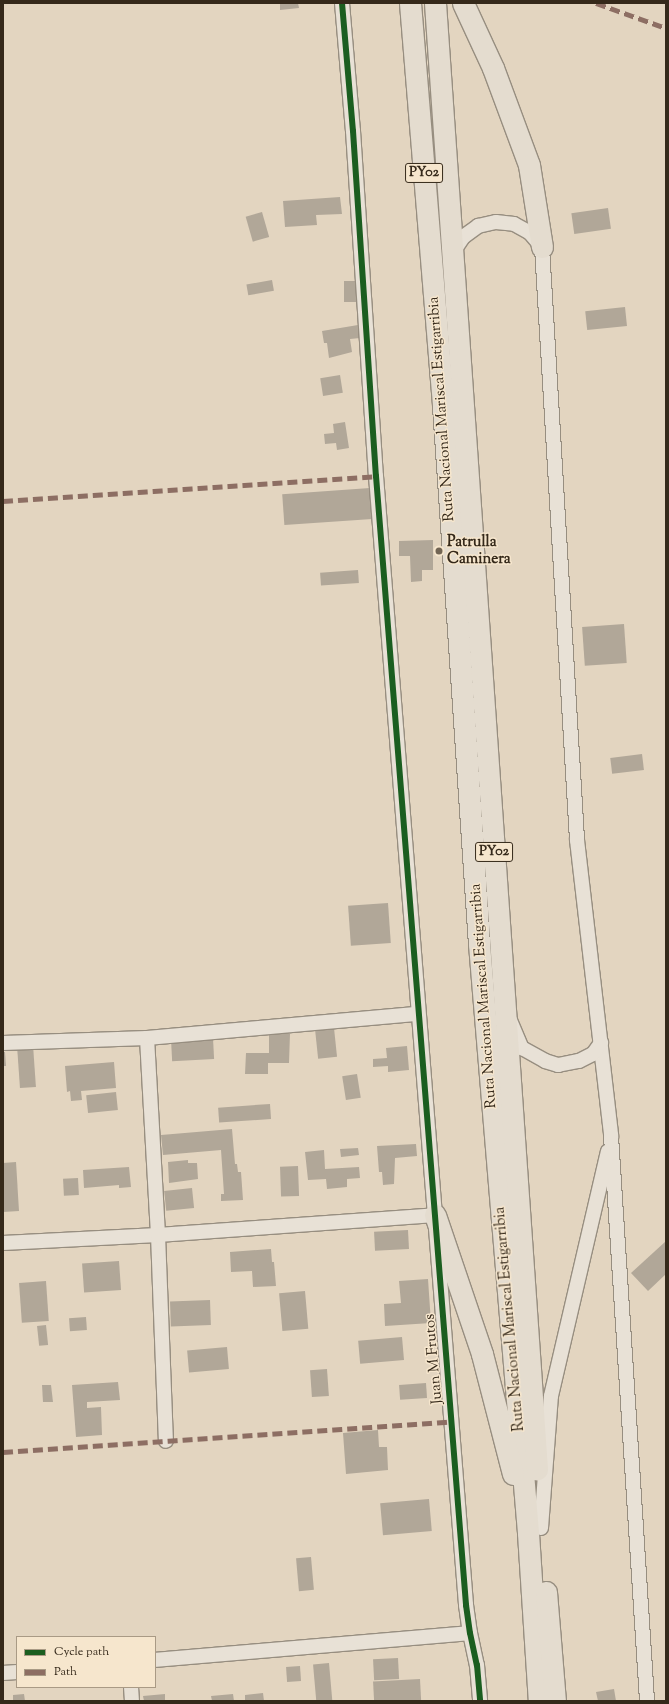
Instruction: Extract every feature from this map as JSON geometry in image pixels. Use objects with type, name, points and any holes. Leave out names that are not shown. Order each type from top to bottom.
[{"type":"highway","name":"Ruta Nacional Mariscal Estigarribia","points":[[410,3],[444,413],[479,944],[535,1530],[555,1701]]},
{"type":"highway","name":"Ruta Nacional Mariscal Estigarribia","points":[[435,3],[505,1009],[535,1530],[539,1701]]},
{"type":"highway","points":[[463,3],[493,68],[529,165],[542,247]]},
{"type":"highway","points":[[435,1214],[482,1354],[535,1530]]},
{"type":"street","name":"Juan M Frutos","points":[[342,3],[353,131],[376,476],[418,1014],[470,1634],[477,1665],[480,1701]]},
{"type":"street","points":[[453,252],[463,237],[478,226],[496,222],[514,224],[530,233],[542,247],[577,840],[611,1136],[647,1701]]},
{"type":"street","points":[[505,1009],[522,1048],[545,1061],[558,1066],[579,1061],[593,1054],[601,1043]]},
{"type":"street","points":[[3,1043],[147,1038],[418,1014]]},
{"type":"street","points":[[147,1038],[158,1235],[166,1441]]},
{"type":"street","points":[[535,1530],[551,1396],[611,1136]]},
{"type":"street","points":[[3,1243],[158,1235],[435,1214]]},
{"type":"street","points":[[156,1660],[470,1634]]},
{"type":"street","points":[[3,1673],[16,1672]]},
{"type":"street","points":[[131,1688],[132,1701]]},
{"type":"building","points":[[280,3],[298,3],[299,8],[280,10]]},
{"type":"building","points":[[340,197],[342,214],[316,215],[317,225],[285,227],[283,201]]},
{"type":"building","points":[[608,208],[611,229],[574,234],[571,213]]},
{"type":"building","points":[[262,212],[269,237],[253,242],[246,217]]},
{"type":"building","points":[[272,280],[274,291],[248,295],[246,285]]},
{"type":"building","points":[[344,281],[358,281],[358,302],[344,302]]},
{"type":"building","points":[[625,307],[627,326],[587,330],[585,311]]},
{"type":"building","points":[[358,325],[360,338],[350,339],[352,352],[329,358],[327,343],[324,343],[322,331]]},
{"type":"building","points":[[340,375],[343,393],[323,396],[320,378]]},
{"type":"building","points":[[345,422],[349,448],[337,450],[336,443],[325,444],[324,434],[334,433],[333,424]]},
{"type":"building","points":[[370,488],[372,519],[284,525],[282,494]]},
{"type":"building","points":[[433,540],[433,570],[422,570],[422,581],[411,582],[410,556],[399,556],[399,541]]},
{"type":"building","points":[[358,570],[359,583],[321,586],[320,573]]},
{"type":"building","points":[[624,624],[627,663],[585,666],[582,627]]},
{"type":"building","points":[[642,754],[644,770],[612,774],[610,758]]},
{"type":"building","points":[[388,903],[391,943],[351,946],[348,906]]},
{"type":"building","points":[[334,1028],[337,1057],[318,1059],[315,1030]]},
{"type":"building","points":[[269,1033],[290,1034],[289,1063],[268,1063],[268,1074],[245,1074],[246,1053],[269,1053]]},
{"type":"building","points":[[213,1038],[214,1059],[172,1061],[171,1040]]},
{"type":"building","points":[[33,1045],[36,1087],[20,1088],[17,1046]]},
{"type":"building","points":[[407,1046],[409,1070],[388,1072],[388,1066],[373,1067],[373,1059],[387,1058],[386,1048]]},
{"type":"building","points":[[3,1052],[5,1052],[6,1066],[3,1066]]},
{"type":"building","points":[[114,1062],[116,1088],[81,1091],[82,1100],[71,1101],[70,1091],[67,1092],[65,1066]]},
{"type":"building","points":[[357,1074],[361,1098],[346,1100],[342,1076]]},
{"type":"building","points":[[116,1092],[118,1110],[88,1113],[86,1095]]},
{"type":"building","points":[[270,1104],[271,1119],[219,1123],[218,1108]]},
{"type":"building","points":[[232,1129],[235,1164],[237,1164],[238,1172],[241,1172],[243,1200],[221,1201],[221,1194],[224,1194],[221,1150],[163,1155],[161,1135]]},
{"type":"building","points":[[416,1144],[417,1156],[395,1158],[394,1184],[383,1185],[382,1172],[379,1172],[377,1146]]},
{"type":"building","points":[[358,1148],[359,1155],[341,1157],[340,1149]]},
{"type":"building","points":[[324,1150],[325,1169],[359,1167],[360,1178],[347,1179],[347,1187],[327,1189],[326,1179],[308,1180],[305,1152]]},
{"type":"building","points":[[188,1160],[188,1163],[197,1163],[198,1179],[169,1183],[168,1162]]},
{"type":"building","points":[[16,1162],[19,1211],[3,1212],[3,1163]]},
{"type":"building","points":[[298,1166],[299,1196],[281,1197],[280,1167]]},
{"type":"building","points":[[129,1167],[131,1187],[119,1188],[119,1185],[84,1188],[83,1170]]},
{"type":"building","points":[[78,1178],[79,1195],[64,1196],[63,1179]]},
{"type":"building","points":[[192,1188],[194,1208],[166,1211],[164,1191]]},
{"type":"building","points":[[408,1230],[409,1249],[375,1251],[374,1232]]},
{"type":"building","points":[[666,1241],[666,1274],[648,1291],[631,1273]]},
{"type":"building","points":[[271,1249],[272,1262],[274,1262],[276,1286],[253,1287],[252,1271],[231,1272],[230,1252]]},
{"type":"building","points":[[119,1261],[121,1290],[84,1293],[82,1264]]},
{"type":"building","points":[[428,1279],[431,1323],[385,1326],[384,1304],[401,1303],[399,1281]]},
{"type":"building","points":[[46,1281],[49,1321],[22,1323],[19,1283]]},
{"type":"building","points":[[305,1291],[308,1329],[282,1331],[279,1293]]},
{"type":"building","points":[[210,1300],[211,1325],[171,1326],[170,1301]]},
{"type":"building","points":[[86,1317],[87,1330],[70,1331],[69,1318]]},
{"type":"building","points":[[46,1325],[48,1345],[39,1346],[37,1326]]},
{"type":"building","points":[[402,1337],[404,1360],[360,1364],[358,1341]]},
{"type":"building","points":[[227,1347],[229,1369],[189,1372],[187,1350]]},
{"type":"building","points":[[327,1369],[329,1396],[312,1397],[310,1370]]},
{"type":"building","points":[[118,1382],[120,1400],[87,1402],[87,1408],[101,1407],[102,1435],[76,1437],[72,1385]]},
{"type":"building","points":[[426,1383],[427,1398],[400,1400],[399,1385]]},
{"type":"building","points":[[42,1385],[51,1385],[53,1402],[43,1402]]},
{"type":"building","points":[[378,1430],[379,1447],[387,1447],[388,1470],[346,1474],[343,1433]]},
{"type":"building","points":[[429,1499],[432,1531],[383,1535],[380,1503]]},
{"type":"building","points":[[311,1557],[314,1590],[299,1591],[296,1558]]},
{"type":"building","points":[[398,1658],[399,1679],[374,1680],[373,1659]]},
{"type":"building","points":[[329,1663],[332,1701],[316,1701],[313,1664]]},
{"type":"building","points":[[300,1666],[301,1681],[287,1682],[286,1667]]},
{"type":"building","points":[[420,1679],[421,1701],[374,1701],[373,1681]]},
{"type":"building","points":[[614,1689],[616,1701],[598,1701],[596,1692]]},
{"type":"building","points":[[263,1693],[264,1701],[245,1701],[245,1695]]},
{"type":"building","points":[[24,1694],[25,1701],[13,1701],[13,1695]]},
{"type":"building","points":[[165,1694],[165,1701],[144,1701],[143,1696]]},
{"type":"building","points":[[233,1694],[234,1701],[212,1701],[211,1696]]},
{"type":"marked path","points":[[596,3],[666,28]]},
{"type":"marked path","points":[[3,501],[376,476]]},
{"type":"marked path","points":[[3,1452],[452,1421]]},
{"type":"cycle path","points":[[342,3],[353,131],[376,476],[466,1605],[477,1665],[480,1701]]},
{"type":"place","name":"Patrulla Caminera","points":[[439,551]]}]
